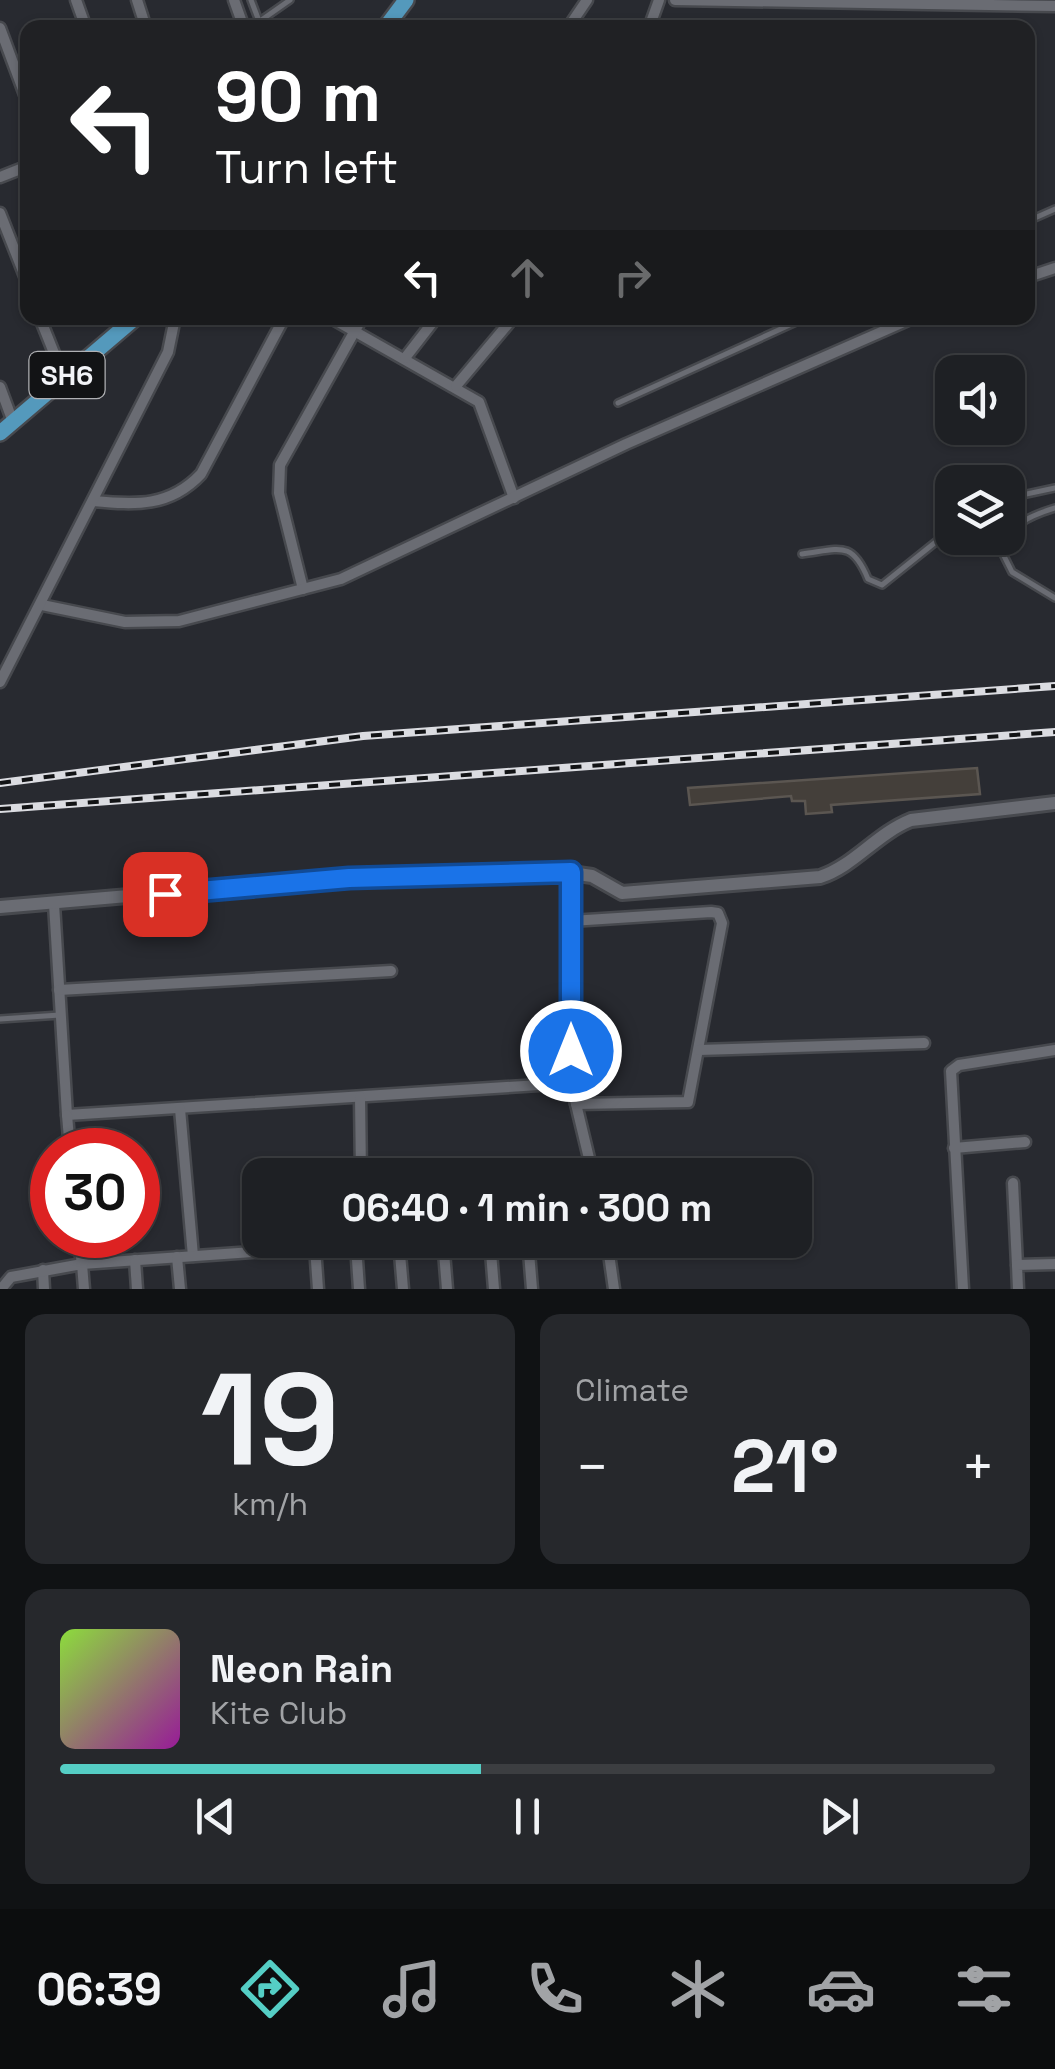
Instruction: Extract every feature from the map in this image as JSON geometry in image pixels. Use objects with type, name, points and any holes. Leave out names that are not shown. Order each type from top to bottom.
[{"type":"main road","name":"SH6","points":[[0,433],[64,378],[115,325]]},
{"type":"street","points":[[675,0],[1055,6]]},
{"type":"street","points":[[0,28],[20,82]]},
{"type":"street","points":[[0,212],[20,263]]},
{"type":"street","points":[[43,325],[64,378]]},
{"type":"street","points":[[0,682],[168,352],[174,325]]},
{"type":"street","points":[[94,501],[147,503],[186,490],[201,474],[280,325]]},
{"type":"street","points":[[344,325],[479,402],[514,498]]},
{"type":"street","points":[[303,589],[279,493],[280,465],[357,325]]},
{"type":"street","points":[[405,358],[431,325]]},
{"type":"street","points":[[456,386],[507,325]]},
{"type":"street","points":[[42,606],[124,622],[179,621],[341,579],[898,325]]},
{"type":"street","points":[[0,387],[13,422]]},
{"type":"street","points":[[0,908],[349,878],[571,872],[592,876],[622,893],[820,878],[834,872],[892,828],[911,820],[1055,803]]},
{"type":"street","points":[[571,872],[571,1083],[589,1158]]},
{"type":"street","points":[[54,904],[68,1128]]},
{"type":"street","points":[[571,921],[711,912],[722,917],[690,1093],[683,1105],[576,1104]]},
{"type":"street","points":[[59,990],[391,971]]},
{"type":"street","points":[[698,1050],[924,1043]]},
{"type":"street","points":[[963,1289],[950,1077],[954,1067],[1055,1050]]},
{"type":"street","points":[[67,1115],[571,1083]]},
{"type":"street","points":[[360,1098],[362,1158]]},
{"type":"street","points":[[180,1110],[193,1256]]},
{"type":"street","points":[[954,1148],[1025,1142]]},
{"type":"street","points":[[1013,1183],[1018,1289]]},
{"type":"street","points":[[1,1289],[11,1277],[42,1270],[242,1252]]},
{"type":"street","points":[[177,1257],[180,1289]]},
{"type":"street","points":[[81,1258],[84,1289]]},
{"type":"street","points":[[315,1258],[318,1289]]},
{"type":"street","points":[[357,1258],[359,1289]]},
{"type":"street","points":[[400,1258],[403,1289]]},
{"type":"street","points":[[445,1258],[448,1289]]},
{"type":"street","points":[[491,1258],[494,1289]]},
{"type":"street","points":[[529,1258],[532,1289]]},
{"type":"street","points":[[610,1258],[614,1289]]},
{"type":"street","points":[[135,1260],[137,1289]]},
{"type":"street","points":[[1017,1266],[1055,1264]]},
{"type":"street","points":[[42,1270],[44,1289]]},
{"type":"lane","points":[[262,20],[290,0]]},
{"type":"lane","points":[[776,325],[779,330]]},
{"type":"lane","points":[[618,402],[790,325]]},
{"type":"lane","points":[[1025,494],[1055,488]]},
{"type":"lane","points":[[1055,508],[1027,517],[1012,531],[1004,556],[1012,572],[1055,598]]},
{"type":"lane","points":[[802,554],[849,550],[858,554],[868,579],[882,585],[935,543]]},
{"type":"lane","points":[[0,1018],[60,1014]]},
{"type":"building","points":[[977,768],[980,794],[831,805],[832,812],[806,814],[805,801],[792,801],[791,796],[690,805],[688,788]]},
{"type":"railway","points":[[0,783],[363,736],[1055,686]]},
{"type":"railway","points":[[0,809],[1055,732]]},
{"type":"route","points":[[165,894],[349,878],[571,872],[571,1051]]}]
